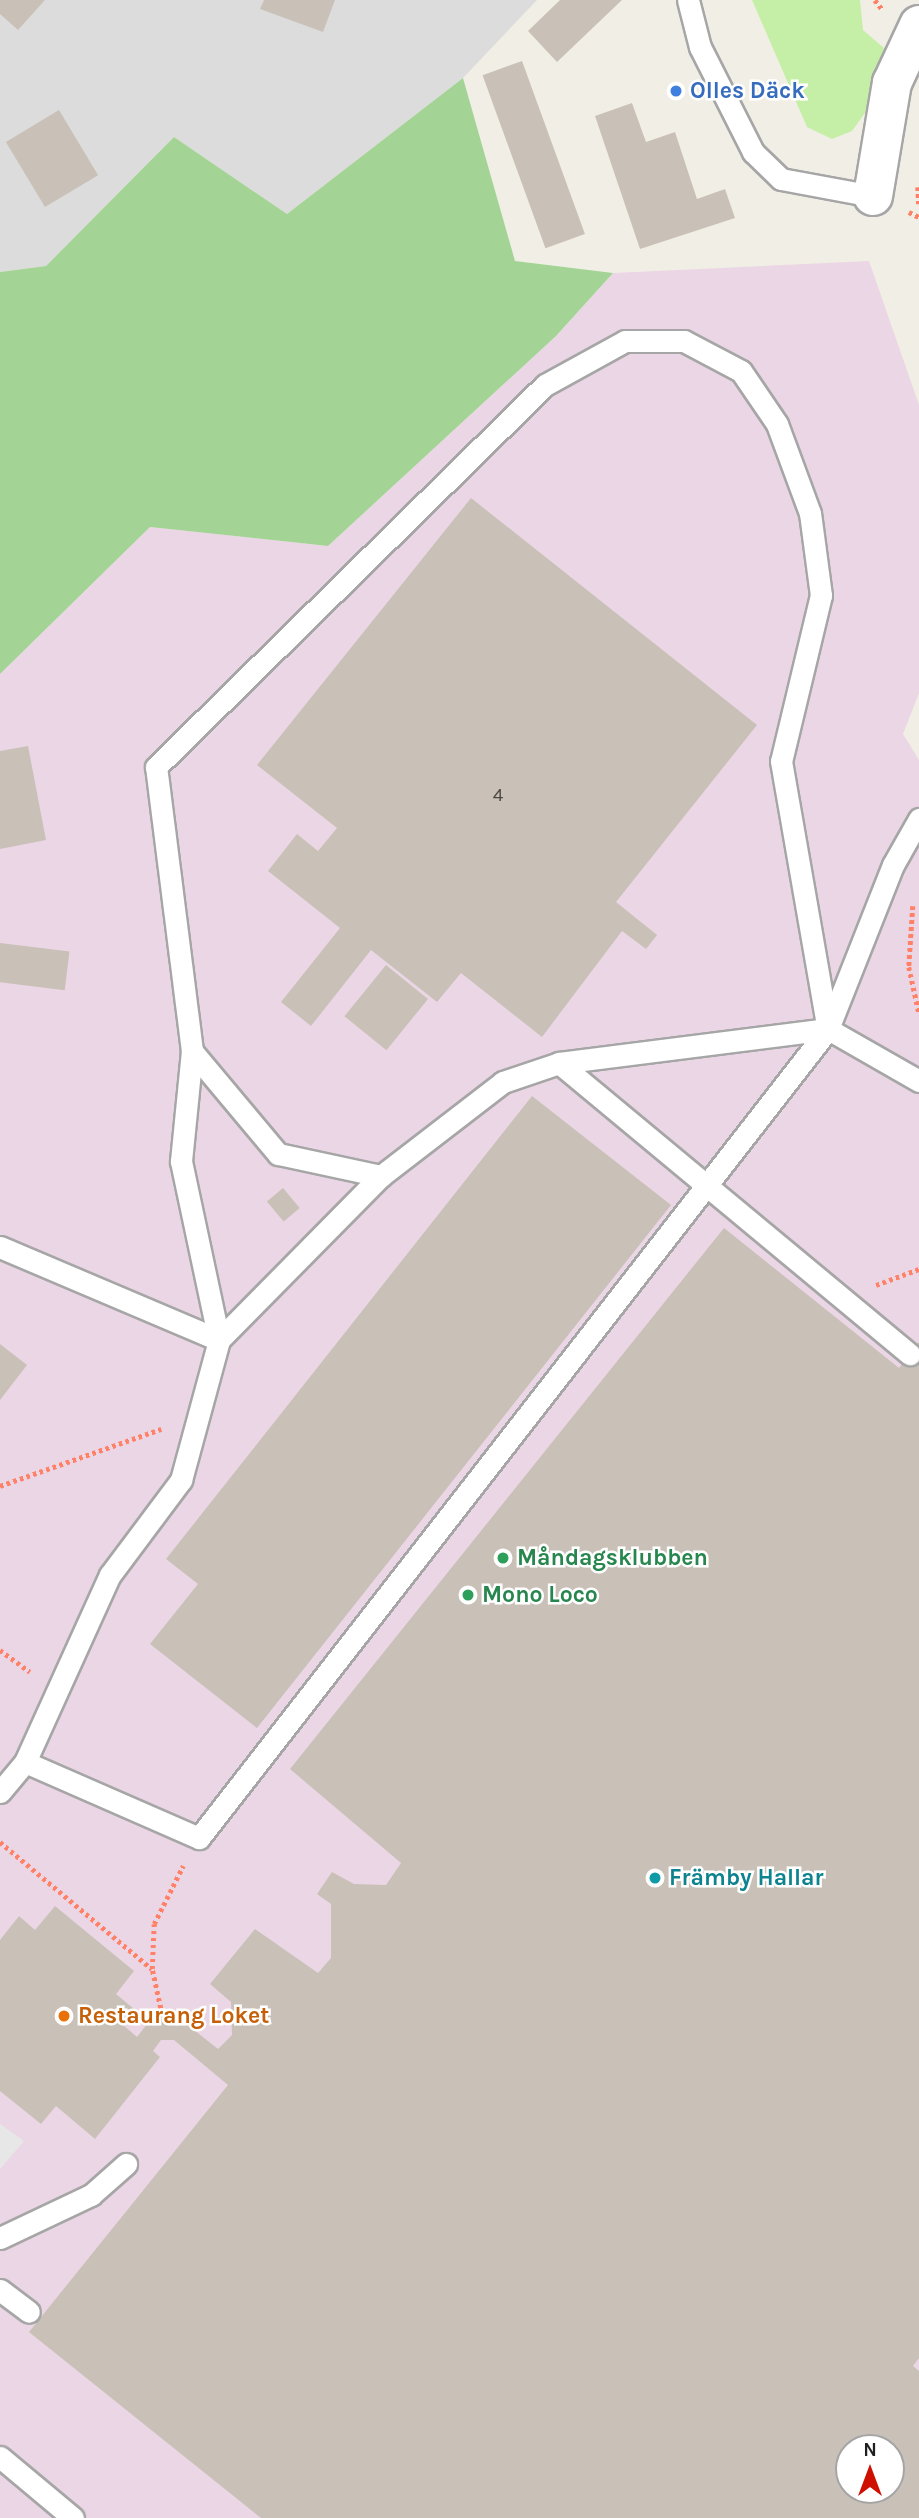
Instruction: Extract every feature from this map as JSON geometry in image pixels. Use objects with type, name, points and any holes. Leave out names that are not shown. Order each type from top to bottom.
[{"type":"street","points":[[873,196],[892,83],[919,25]]},
{"type":"lane","points":[[688,0],[700,47],[752,152],[781,178],[873,196]]},
{"type":"lane","points":[[0,1792],[25,1762],[110,1575],[181,1480],[219,1340],[181,1161],[192,1051],[156,767],[545,385],[625,341],[684,341],[741,371],[777,424],[810,513],[821,595],[781,761],[828,1029]]},
{"type":"lane","points":[[25,1762],[199,1838],[828,1029],[893,864],[919,819]]},
{"type":"lane","points":[[219,1340],[381,1176],[503,1082],[559,1063],[828,1029],[919,1081]]},
{"type":"lane","points":[[192,1051],[278,1154],[381,1176]]},
{"type":"lane","points":[[559,1063],[910,1354]]},
{"type":"lane","points":[[0,1247],[219,1340]]},
{"type":"lane","points":[[0,2238],[91,2194],[126,2164]]},
{"type":"lane","points":[[0,2290],[29,2312]]},
{"type":"lane","points":[[0,2457],[73,2518]]},
{"type":"path","points":[[914,891],[909,967],[919,1013]]},
{"type":"path","points":[[162,2015],[152,1969],[154,1924],[199,1838]]},
{"type":"path","points":[[0,1842],[152,1969]]},
{"type":"shaded area","points":[[0,0],[537,0],[463,78],[287,214],[174,137],[46,266],[0,272]]},
{"type":"shaded area","points":[[869,261],[919,405],[919,693],[903,734],[919,760],[919,2518],[0,2518],[0,674],[150,527],[328,546],[556,336],[613,273]]},
{"type":"shaded area","points":[[0,2124],[24,2141],[0,2169]]},
{"type":"green space","points":[[752,0],[860,0],[863,30],[884,48],[865,113],[852,131],[832,139],[807,127]]},
{"type":"green space","points":[[463,78],[515,261],[613,273],[556,336],[328,546],[150,527],[0,674],[0,272],[46,266],[174,137],[287,214]]},
{"type":"building","points":[[0,0],[45,0],[18,30],[0,14]]},
{"type":"building","points":[[264,0],[335,0],[323,32],[260,9]]},
{"type":"building","points":[[560,0],[622,0],[557,62],[528,31]]},
{"type":"building","points":[[522,61],[585,234],[545,248],[483,75]]},
{"type":"building","points":[[632,103],[646,142],[675,132],[697,199],[725,189],[735,218],[640,249],[595,116]]},
{"type":"building","points":[[59,110],[98,175],[45,207],[6,142]]},
{"type":"building","points":[[471,498],[757,725],[616,902],[657,935],[646,949],[622,931],[542,1037],[461,973],[437,1002],[371,950],[311,1026],[281,1002],[340,928],[268,871],[297,834],[318,851],[337,828],[257,765]]},
{"type":"building","points":[[28,746],[46,840],[0,849],[0,751]]},
{"type":"building","points":[[0,943],[69,952],[65,990],[0,982]]},
{"type":"building","points":[[386,965],[428,999],[386,1050],[344,1016]]},
{"type":"building","points":[[532,1096],[671,1205],[257,1728],[150,1644],[198,1584],[166,1559]]},
{"type":"building","points":[[283,1188],[300,1208],[284,1221],[267,1201]]},
{"type":"building","name":"Främby Hallar","points":[[724,1228],[899,1368],[919,1342],[919,2358],[913,2366],[919,2371],[919,2518],[261,2518],[29,2332],[228,2085],[174,2040],[161,2040],[153,2051],[160,2057],[95,2139],[56,2106],[41,2124],[0,2091],[0,1940],[19,1916],[35,1930],[55,1906],[134,1971],[116,1994],[134,2009],[122,2024],[137,2037],[154,2015],[175,2015],[218,2049],[232,2035],[231,2002],[210,1984],[255,1929],[318,1973],[331,1958],[331,1904],[317,1894],[332,1872],[354,1884],[386,1885],[401,1863],[290,1769]]},
{"type":"building","points":[[0,1344],[27,1365],[0,1400]]},
{"type":"place","name":"Olles Däck","points":[[676,91]]},
{"type":"place","name":"Måndagsklubben","points":[[503,1558]]},
{"type":"place","name":"Mono Loco","points":[[468,1595]]},
{"type":"place","name":"Främby Hallar","points":[[655,1878]]},
{"type":"place","name":"Restaurang Loket","points":[[64,2016]]}]
